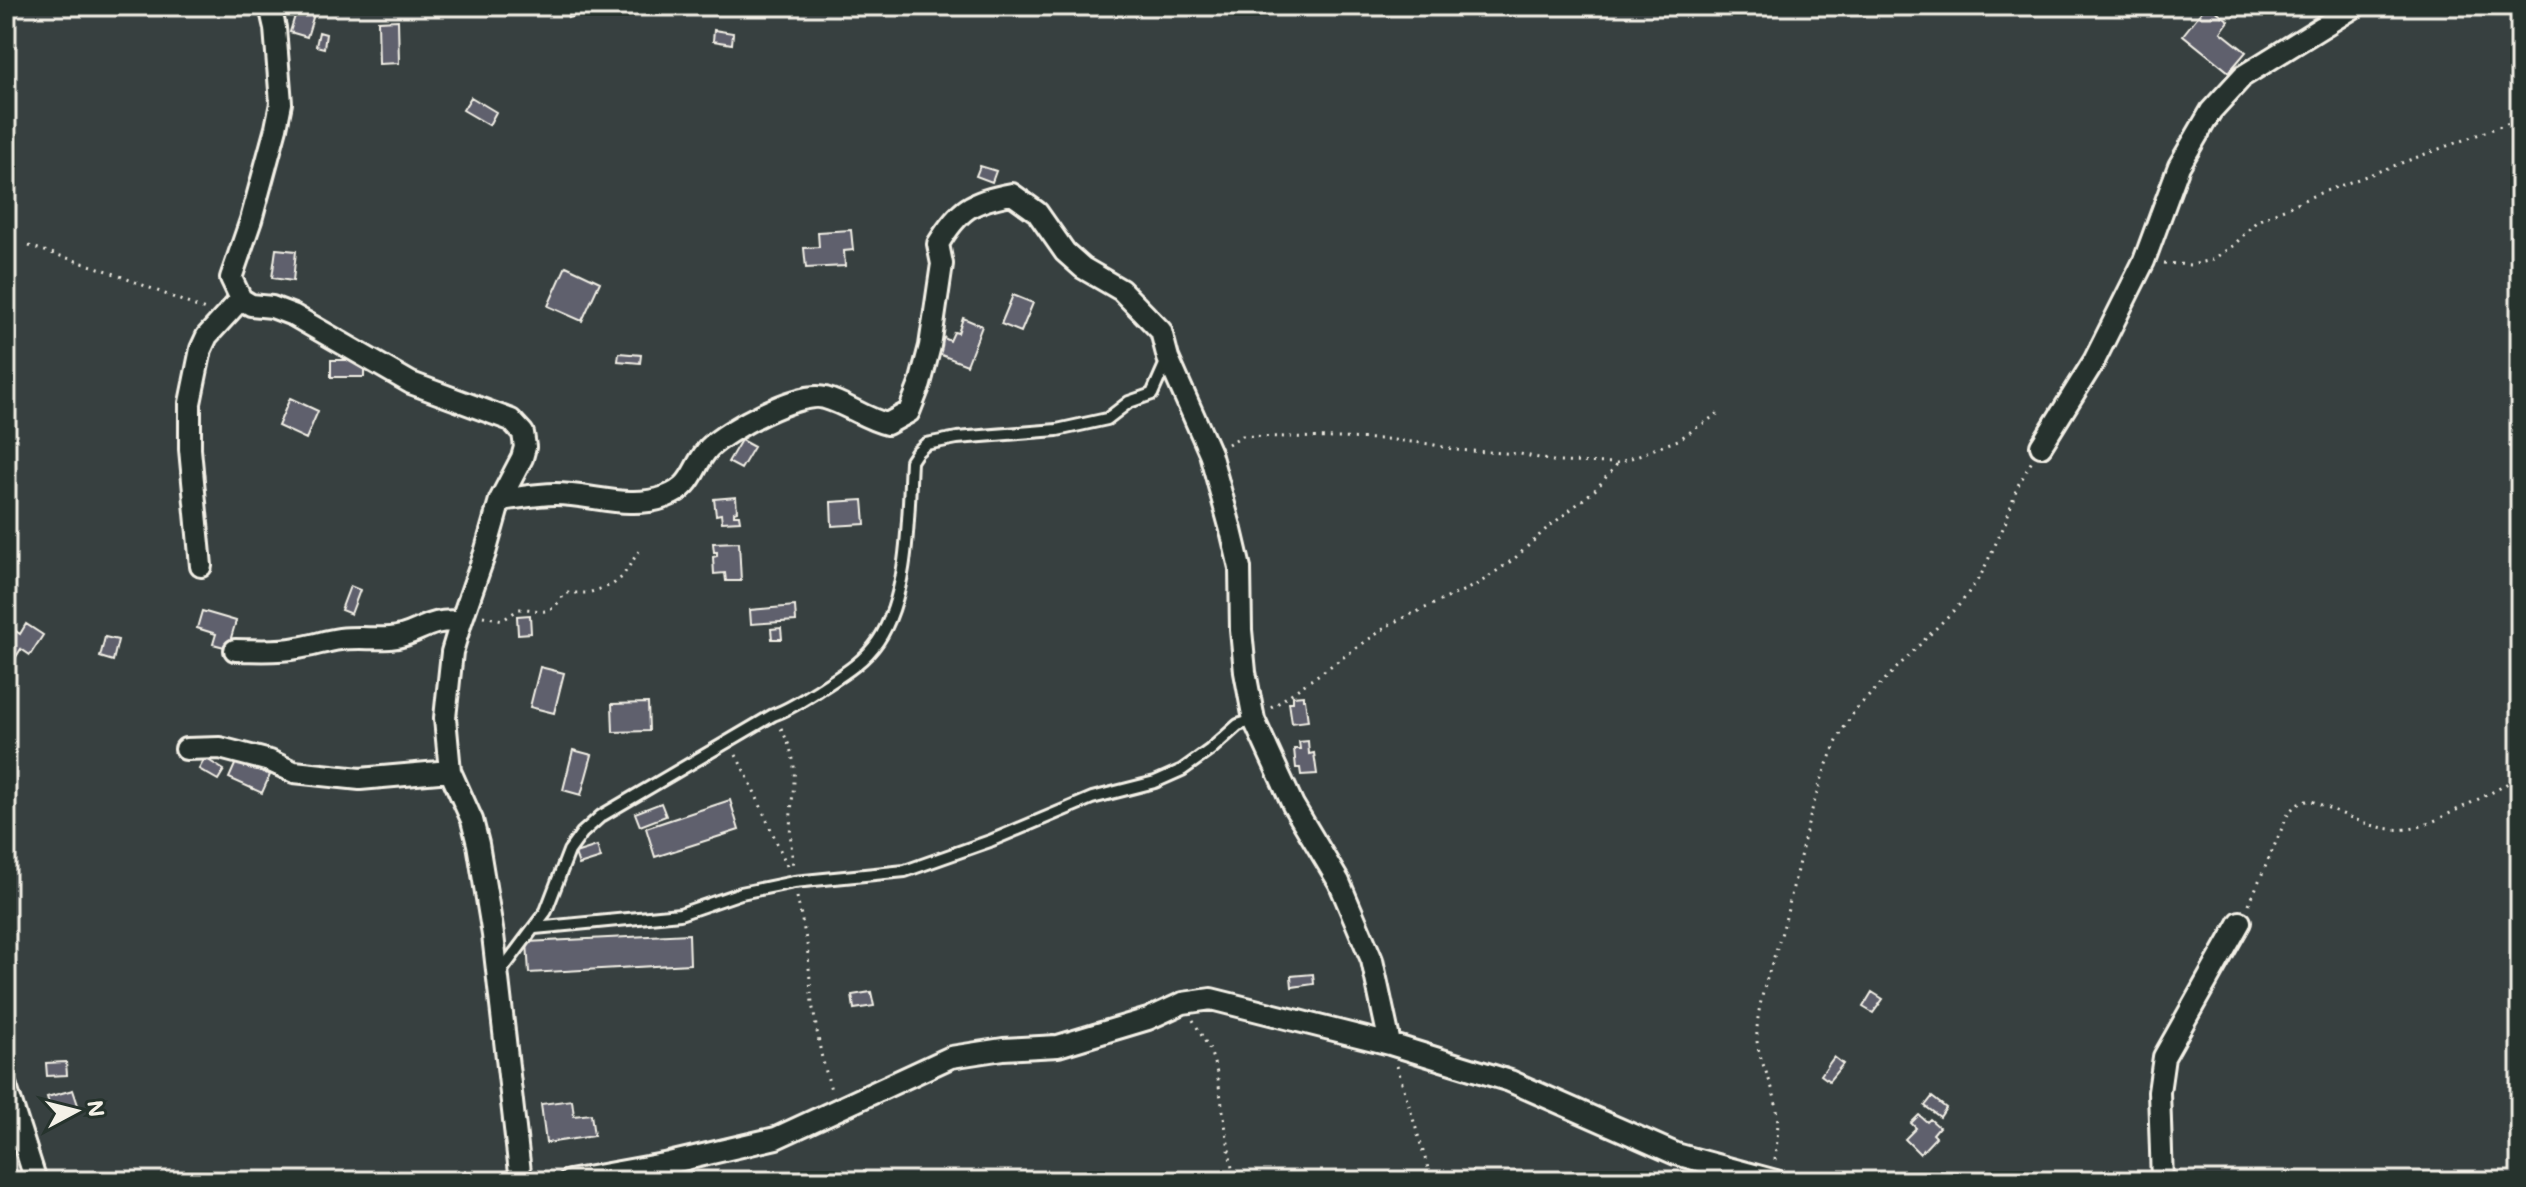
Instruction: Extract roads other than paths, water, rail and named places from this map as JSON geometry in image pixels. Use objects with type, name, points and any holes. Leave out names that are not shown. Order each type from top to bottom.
[{"type":"street","points":[[270,6],[275,28],[281,103],[255,204],[231,278],[241,299],[251,305],[272,307],[293,315],[411,383],[511,420],[523,433],[525,447],[522,458],[500,500],[452,652],[445,718],[450,771],[472,820],[493,935],[521,1181]]},
{"type":"street","points":[[2041,446],[2094,361],[2144,261],[2179,166],[2211,111],[2243,76],[2356,6]]},
{"type":"street","points":[[500,500],[556,494],[632,503],[669,495],[691,479],[708,449],[739,427],[801,398],[824,397],[872,421],[887,424],[909,412],[930,346],[942,264],[938,244],[953,219],[982,199],[1012,194],[1037,212],[1065,252],[1083,268],[1121,290],[1161,331],[1168,358],[1210,453],[1240,568],[1243,658],[1254,720],[1293,805],[1339,882],[1372,960],[1390,1044]]},
{"type":"street","points":[[201,566],[190,449],[190,403],[201,349],[214,326],[241,299]]},
{"type":"street","points":[[235,650],[296,649],[335,639],[389,638],[435,621],[462,618]]},
{"type":"street","points":[[186,749],[220,748],[270,761],[294,772],[345,778],[450,771]]},
{"type":"street","points":[[2162,1181],[2159,1092],[2164,1057],[2240,922]]},
{"type":"street","points":[[569,1181],[669,1163],[776,1138],[951,1057],[1003,1049],[1058,1046],[1148,1019],[1183,1003],[1211,999],[1390,1044],[1510,1081],[1676,1154],[1775,1181]]},
{"type":"street","points":[[6,1087],[36,1181]]},
{"type":"lane","points":[[497,978],[546,911],[569,851],[582,833],[601,816],[773,715],[785,711],[861,661],[879,640],[893,607],[904,563],[911,461],[917,452],[926,444],[957,438],[1057,430],[1107,419],[1129,402],[1152,394],[1168,358]]},
{"type":"lane","points":[[535,928],[680,914],[741,893],[794,882],[905,871],[1033,824],[1092,798],[1155,782],[1182,770],[1238,725],[1254,720]]}]
